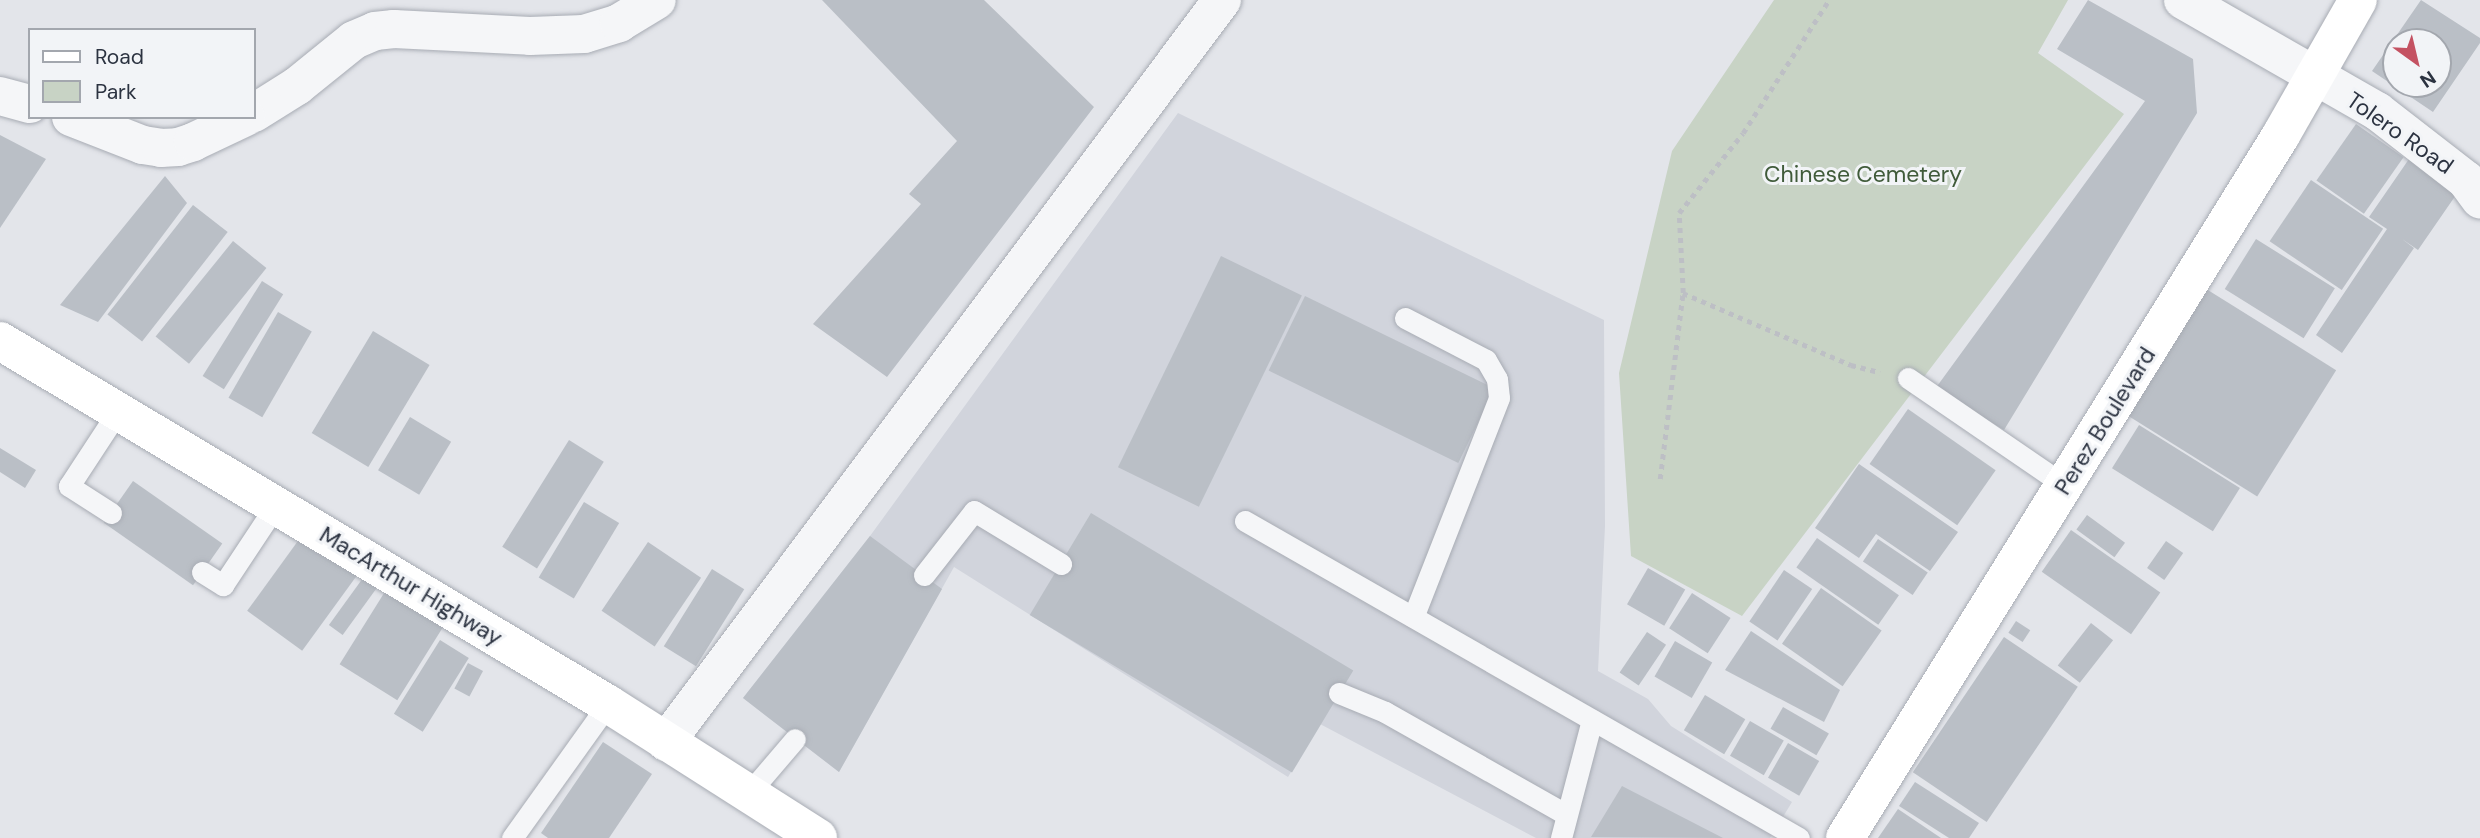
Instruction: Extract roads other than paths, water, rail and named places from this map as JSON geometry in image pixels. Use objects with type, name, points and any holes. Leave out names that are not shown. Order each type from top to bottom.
[{"type":"main road","name":"Perez Boulevard","points":[[1845,838],[2281,135],[2358,0]]},
{"type":"main road","name":"MacArthur Highway","points":[[0,341],[608,704],[818,838]]},
{"type":"street","points":[[256,112],[298,86],[354,40],[375,31],[394,29],[530,36],[584,34],[620,23],[657,0]]},
{"type":"street","points":[[666,742],[1222,0]]},
{"type":"street","name":"Tolero Road","points":[[2183,0],[2388,119],[2466,180],[2480,199]]},
{"type":"street","points":[[0,96],[28,103]]},
{"type":"street","points":[[76,119],[142,145],[161,148],[186,145],[242,119]]},
{"type":"lane","points":[[1405,318],[1486,360],[1497,379],[1499,398],[1413,617]]},
{"type":"lane","points":[[1908,378],[2066,485]]},
{"type":"lane","points":[[111,513],[69,486],[118,411]]},
{"type":"lane","points":[[202,572],[223,585],[276,505]]},
{"type":"lane","points":[[924,575],[974,511],[1061,564]]},
{"type":"lane","points":[[1245,521],[1799,838]]},
{"type":"lane","points":[[1339,693],[1385,712],[1565,814]]},
{"type":"lane","points":[[512,838],[608,704]]},
{"type":"lane","points":[[1561,838],[1565,814],[1592,720]]},
{"type":"lane","points":[[748,794],[795,738]]},
{"type":"park label","name":"Chinese Cemetery","points":[[1863,174]]}]
